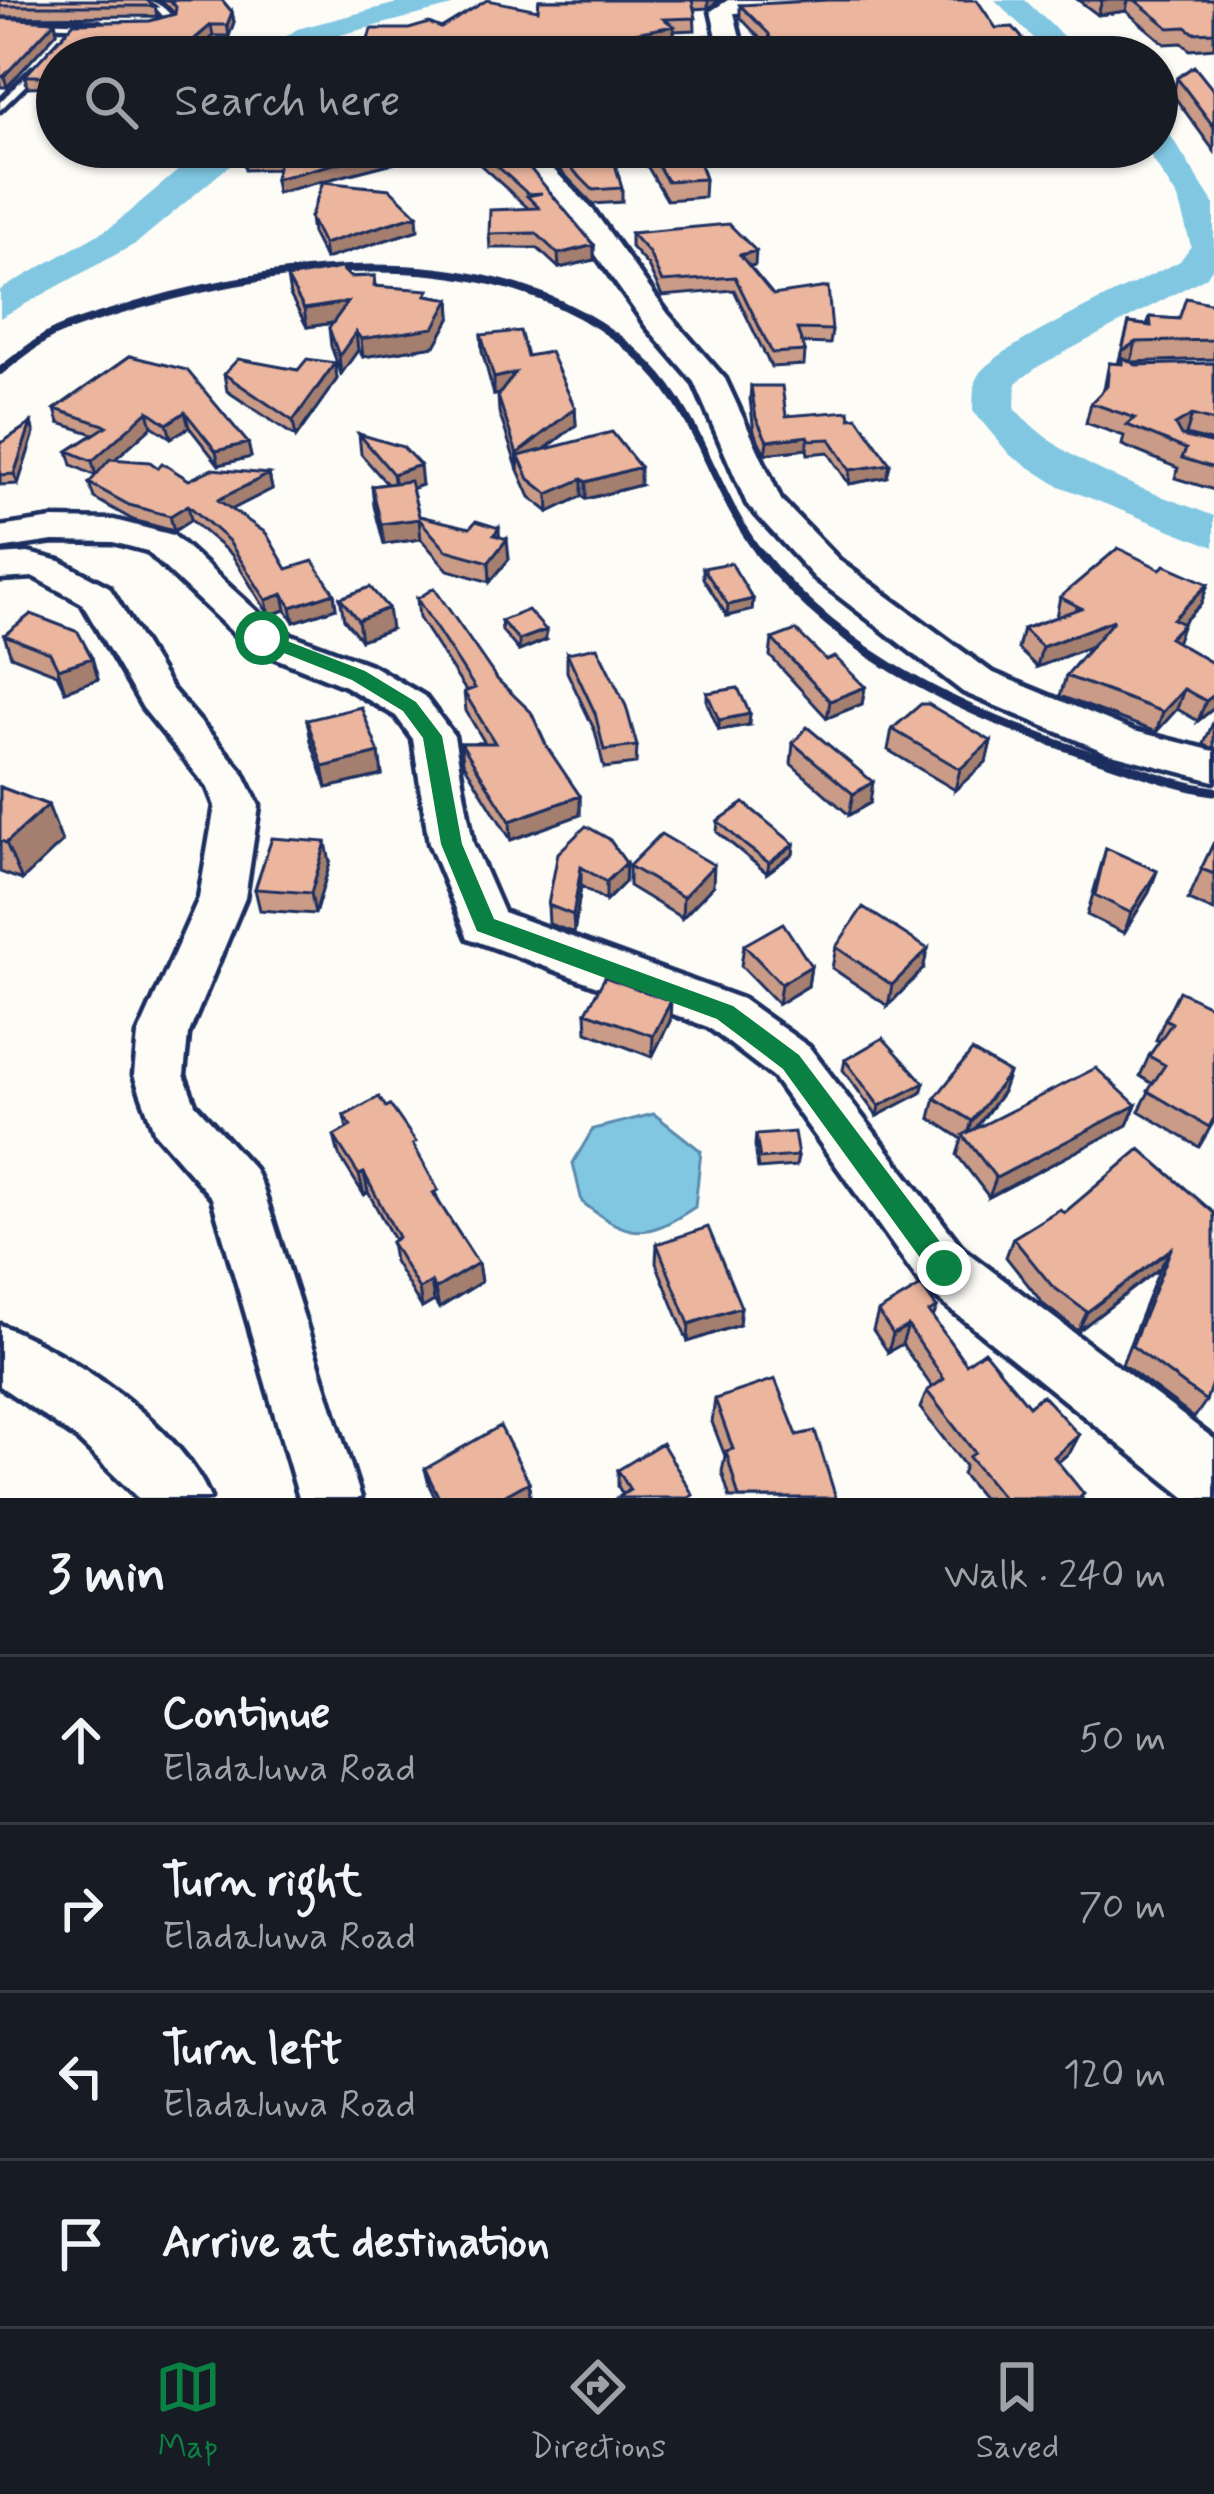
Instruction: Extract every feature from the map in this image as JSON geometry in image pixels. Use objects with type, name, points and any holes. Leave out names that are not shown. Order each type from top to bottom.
[{"type":"street","points":[[728,36],[722,11],[728,7],[861,0]]},
{"type":"street","points":[[536,168],[584,216],[657,320],[709,379],[765,504],[828,570],[977,682],[1123,743],[1214,766]]},
{"type":"street","points":[[0,538],[52,530],[113,531],[160,543],[262,638],[358,676],[410,706],[433,736],[451,844],[485,925],[725,1013],[791,1062],[944,1268],[1196,1464],[1214,1484]]},
{"type":"street","points":[[0,567],[28,564],[47,569],[96,595],[157,698],[227,782],[237,806],[222,898],[163,1035],[159,1075],[173,1117],[235,1186],[329,1498]]},
{"type":"street","points":[[0,1354],[25,1367],[146,1457],[179,1498]]},
{"type":"lane","points":[[141,26],[171,20],[159,6],[143,0]]},
{"type":"lane","points":[[0,22],[118,26]]},
{"type":"lane","points":[[65,36],[76,22]]},
{"type":"lane","points":[[0,107],[36,71]]},
{"type":"water","points":[[654,1114],[701,1151],[695,1207],[650,1230],[625,1229],[582,1202],[573,1163],[593,1129]]},
{"type":"building","points":[[0,0],[146,0],[155,6],[0,6]]},
{"type":"building","points":[[169,0],[222,0],[232,12],[227,25],[211,25],[198,36],[62,36],[74,23],[150,21],[175,14],[176,7]]},
{"type":"building","points":[[487,0],[538,10],[539,0],[692,0],[696,18],[664,19],[674,26],[632,36],[369,36],[371,29],[409,29],[429,23],[441,28]]},
{"type":"building","points":[[977,0],[996,28],[1013,27],[1020,36],[769,36],[740,5]]},
{"type":"building","points":[[1135,0],[1214,0],[1214,32],[1169,28]]},
{"type":"building","points":[[0,18],[55,21],[36,36],[36,41],[0,77]]},
{"type":"building","points":[[1194,66],[1214,91],[1214,127],[1178,79]]},
{"type":"building","points":[[277,168],[318,168],[275,179]]},
{"type":"building","points":[[499,168],[530,168],[594,245],[558,254],[536,233],[489,234],[490,210],[539,208],[527,196],[542,193],[528,194]]},
{"type":"building","points":[[571,168],[616,168],[622,188],[593,190]]},
{"type":"building","points":[[659,168],[701,168],[705,179],[667,181]]},
{"type":"building","points":[[323,182],[390,189],[417,215],[323,244],[310,218]]},
{"type":"building","points":[[729,224],[756,251],[740,255],[773,295],[828,287],[832,330],[797,329],[805,351],[772,353],[735,277],[662,282],[649,253],[631,233]]},
{"type":"building","points":[[341,268],[350,277],[375,276],[374,286],[429,290],[426,295],[450,299],[434,328],[361,339],[356,332],[339,356],[329,328],[348,302],[304,309],[287,278]]},
{"type":"building","points":[[1186,298],[1214,304],[1214,340],[1136,342],[1122,351],[1129,323],[1151,326],[1150,317],[1179,319]]},
{"type":"building","points":[[520,331],[527,356],[550,352],[575,408],[517,454],[498,396],[515,373],[494,378],[481,335]]},
{"type":"building","points":[[130,356],[187,370],[248,443],[216,451],[185,412],[167,424],[148,411],[92,461],[68,451],[107,426],[55,409]]},
{"type":"building","points":[[1122,357],[1136,365],[1214,363],[1214,421],[1192,415],[1175,425],[1181,436],[1214,444],[1214,468],[1182,458],[1186,449],[1127,425],[1135,418],[1091,403],[1107,386],[1109,363],[1122,364]]},
{"type":"building","points":[[238,359],[298,370],[307,359],[335,363],[293,421],[224,374]]},
{"type":"building","points":[[751,386],[782,386],[786,416],[849,411],[890,464],[850,470],[830,439],[810,440],[808,436],[767,441],[756,418]]},
{"type":"building","points":[[31,423],[14,474],[0,475],[0,444]]},
{"type":"building","points":[[612,432],[640,467],[586,482],[582,479],[548,494],[529,479],[519,456]]},
{"type":"building","points":[[359,434],[403,447],[420,465],[393,474]]},
{"type":"building","points":[[110,459],[150,462],[158,468],[162,463],[189,480],[212,469],[269,474],[218,500],[266,533],[287,569],[313,561],[334,593],[291,607],[283,594],[266,600],[228,540],[188,505],[170,516],[129,505],[89,483]]},
{"type":"building","points":[[410,481],[419,516],[470,528],[476,521],[499,528],[494,535],[507,539],[489,562],[446,550],[419,519],[381,524],[372,486]]},
{"type":"building","points":[[1118,548],[1160,569],[1165,565],[1208,584],[1173,619],[1183,624],[1169,638],[1214,664],[1214,695],[1206,701],[1184,689],[1163,712],[1066,676],[1114,620],[1042,647],[1023,629],[1081,608],[1060,597]]},
{"type":"building","points":[[731,563],[753,599],[728,605],[703,568]]},
{"type":"building","points":[[370,587],[388,608],[358,620],[340,598]]},
{"type":"building","points":[[434,588],[497,679],[531,712],[547,747],[580,796],[510,821],[461,743],[495,743],[464,692],[475,688],[417,599]]},
{"type":"building","points":[[528,610],[546,630],[519,640],[501,621]]},
{"type":"building","points":[[31,614],[78,632],[92,658],[58,669],[50,653],[4,635]]},
{"type":"building","points":[[796,630],[826,660],[835,657],[865,687],[830,701],[772,639]]},
{"type":"building","points":[[597,647],[626,706],[637,746],[604,750],[595,713],[567,653]]},
{"type":"building","points":[[738,688],[750,714],[719,720],[707,693]]},
{"type":"building","points":[[921,704],[991,741],[960,769],[892,729]]},
{"type":"building","points":[[361,707],[379,753],[323,767],[307,720]]},
{"type":"building","points":[[807,727],[873,782],[853,794],[793,743]]},
{"type":"building","points":[[0,787],[48,805],[6,843],[0,840]]},
{"type":"building","points":[[744,803],[794,844],[769,863],[718,821]]},
{"type":"building","points":[[586,826],[609,839],[626,863],[606,882],[581,867],[573,915],[548,905],[558,853]]},
{"type":"building","points":[[661,834],[714,865],[683,897],[629,866]]},
{"type":"building","points":[[272,838],[326,842],[311,893],[255,889]]},
{"type":"building","points":[[1214,842],[1214,874],[1201,869]]},
{"type":"building","points":[[1106,848],[1157,871],[1131,913],[1095,895]]},
{"type":"building","points":[[863,907],[928,949],[892,985],[836,947]]},
{"type":"building","points":[[783,923],[811,966],[781,984],[744,945]]},
{"type":"building","points":[[605,977],[671,1001],[653,1036],[586,1012]]},
{"type":"building","points":[[1179,991],[1214,1008],[1214,1118],[1209,1127],[1148,1091],[1165,1065],[1149,1056],[1172,1023],[1165,1019]]},
{"type":"building","points":[[883,1038],[924,1083],[879,1106],[845,1060]]},
{"type":"building","points":[[972,1051],[1009,1073],[972,1121],[935,1098]]},
{"type":"building","points":[[1096,1068],[1136,1105],[996,1178],[963,1135]]},
{"type":"building","points":[[379,1097],[416,1142],[438,1190],[433,1193],[478,1263],[435,1289],[431,1282],[419,1289],[391,1242],[398,1237],[364,1173],[359,1175],[334,1136],[351,1126],[344,1116]]},
{"type":"building","points":[[794,1132],[798,1156],[760,1159],[756,1135]]},
{"type":"building","points":[[1140,1149],[1214,1213],[1214,1377],[1206,1401],[1132,1346],[1171,1249],[1087,1312],[1052,1286],[1013,1238],[1060,1209],[1064,1213]]},
{"type":"building","points":[[708,1227],[741,1307],[689,1324],[657,1244]]},
{"type":"building","points":[[921,1286],[937,1308],[929,1312],[966,1364],[984,1351],[1029,1406],[1042,1395],[1079,1435],[1054,1457],[1084,1494],[1079,1498],[1003,1498],[969,1457],[975,1453],[927,1391],[944,1379],[908,1326],[893,1334],[878,1312]]},
{"type":"building","points":[[775,1379],[797,1435],[815,1431],[836,1498],[739,1498],[726,1451],[733,1449],[715,1399]]},
{"type":"building","points":[[500,1426],[529,1482],[500,1498],[439,1498],[425,1469]]},
{"type":"building","points":[[662,1443],[693,1495],[617,1498],[630,1490],[618,1470]]},
{"type":"waterway","points":[[305,36],[442,0]]},
{"type":"waterway","points":[[1009,0],[1048,36]]},
{"type":"waterway","points":[[0,306],[124,235],[206,168]]},
{"type":"waterway","points":[[1175,168],[1195,199],[1209,246],[1193,269],[1025,357],[996,379],[994,411],[1025,446],[1073,476],[1214,533]]},
{"type":"railway","points":[[0,371],[62,329],[201,289],[337,269],[406,269],[474,277],[539,295],[598,325],[650,367],[683,410],[732,509],[761,555]]},
{"type":"railway","points":[[759,552],[833,626],[874,656],[963,706],[1059,745],[1214,791]]},
{"type":"route","points":[[262,638],[358,676],[410,706],[433,736],[451,844],[485,925],[725,1013],[791,1062],[944,1268]]}]
